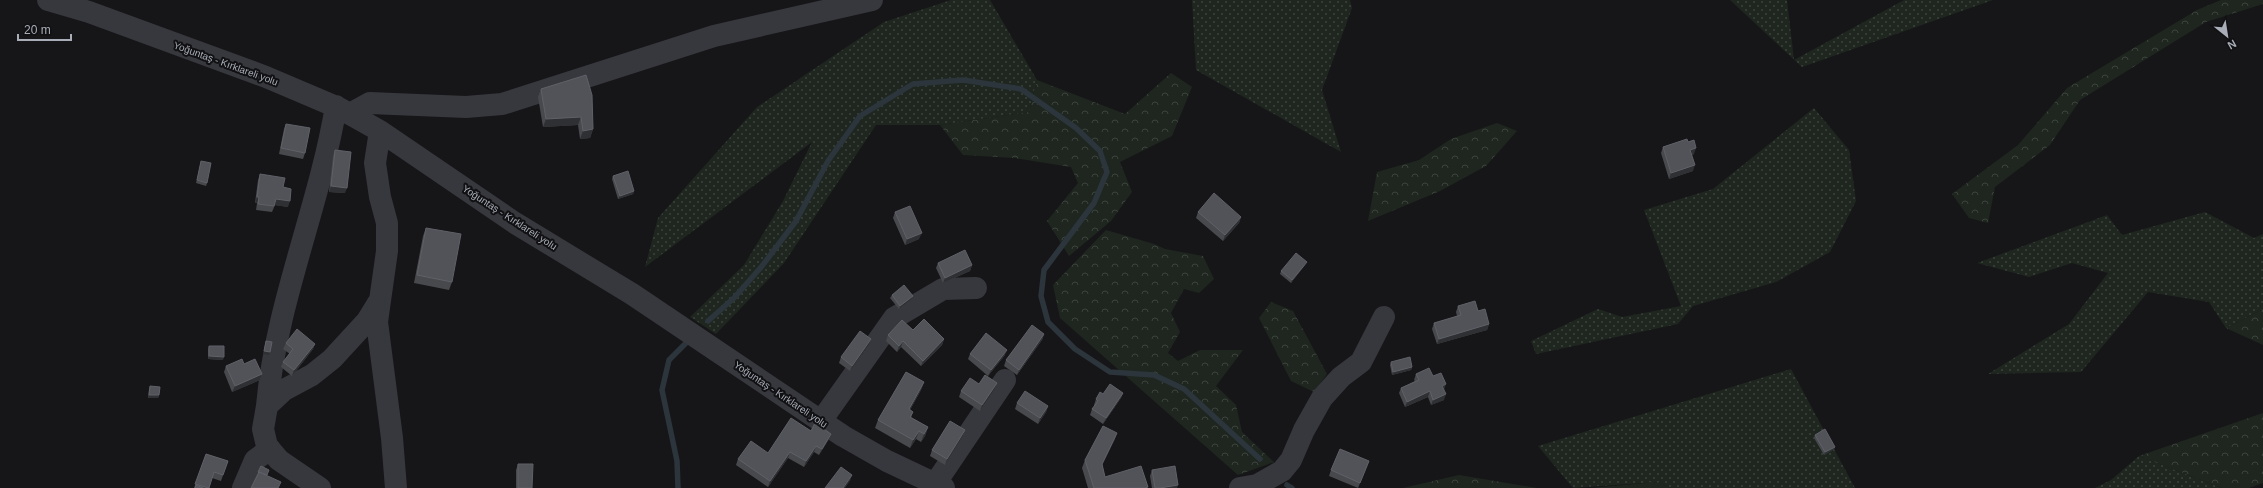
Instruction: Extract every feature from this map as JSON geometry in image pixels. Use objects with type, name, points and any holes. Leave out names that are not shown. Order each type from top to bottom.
[{"type":"street","name":"Yoğuntaş - Kırklareli yolu","points":[[48,0],[89,12],[266,77],[343,110],[380,131],[516,223],[632,294],[821,421],[887,461],[940,486]]},
{"type":"street","points":[[312,486],[279,460],[270,449],[263,429],[267,406],[270,369],[296,259],[343,110],[370,103],[466,108],[502,104],[714,36],[872,0]]},
{"type":"street","points":[[380,131],[375,163],[380,197],[387,223],[386,251],[377,322],[392,438],[396,488]]},
{"type":"street","points":[[821,421],[894,318],[943,288],[976,288]]},
{"type":"street","points":[[267,406],[284,390],[312,375],[332,359],[367,321],[379,302]]},
{"type":"street","points":[[1240,488],[1257,485],[1282,471],[1291,460],[1304,430],[1322,398],[1341,377],[1361,362],[1384,317]]},
{"type":"street","points":[[940,486],[1005,380]]},
{"type":"street","points":[[243,488],[255,460],[270,449]]},
{"type":"street","points":[[887,461],[908,488]]},
{"type":"green space","points":[[951,0],[990,0],[1037,80],[1029,112],[940,125],[876,125],[784,263],[716,334],[690,317],[744,265],[783,201],[812,142],[645,267],[658,218],[757,107],[884,22]]},
{"type":"green space","points":[[1192,0],[1350,0],[1352,8],[1322,90],[1341,152],[1196,70]]},
{"type":"green space","points":[[1730,0],[1787,0],[1794,60]]},
{"type":"green space","points":[[1904,0],[1993,0],[1802,67],[1794,60]]},
{"type":"green space","points":[[2221,0],[2263,0],[2263,4],[2206,22],[2080,100],[2050,145],[1995,187],[1988,223],[1969,218],[1952,194],[2018,145],[2067,88],[2197,10]]},
{"type":"green space","points":[[1171,73],[1192,87],[1172,136],[1120,162],[1132,192],[1111,221],[1069,256],[1047,221],[1078,183],[1071,167],[1015,158],[963,155],[940,125],[1029,112],[1037,80],[1125,114]]},
{"type":"green space","points":[[1814,108],[1849,150],[1856,201],[1830,252],[1776,282],[1693,306],[1678,324],[1536,354],[1531,341],[1598,309],[1622,317],[1681,306],[1644,210],[1713,189]]},
{"type":"green space","points":[[1497,123],[1517,131],[1486,166],[1440,191],[1368,221],[1377,172],[1419,160],[1451,139]]},
{"type":"green space","points":[[2205,212],[2254,238],[2263,234],[2263,309],[2226,328],[2209,302],[2148,292],[2081,372],[1988,374],[2069,324],[2108,273],[2072,263],[2029,277],[1977,263],[2107,215],[2122,235]]},
{"type":"green space","points":[[1106,230],[1154,244],[1165,249],[1203,256],[1214,279],[1199,293],[1184,289],[1171,313],[1180,332],[1168,353],[1178,361],[1200,350],[1243,350],[1216,386],[1236,405],[1242,432],[1274,462],[1238,475],[1060,318],[1053,285]]},
{"type":"green space","points":[[1271,302],[1293,311],[1327,374],[1314,392],[1291,381],[1259,318]]},
{"type":"green space","points":[[2263,309],[2263,345],[2226,328]]},
{"type":"green space","points":[[1791,369],[1855,488],[1671,488],[1658,482],[1573,488],[1538,446]]},
{"type":"green space","points":[[2263,413],[2263,483],[2249,488],[2222,488],[2139,456]]},
{"type":"green space","points":[[2139,456],[2222,488],[2095,488],[2111,480]]},
{"type":"green space","points":[[1459,475],[1537,488],[1403,488]]},
{"type":"green space","points":[[1658,482],[1671,488],[1590,488]]},
{"type":"building","points":[[586,75],[592,95],[593,129],[583,131],[581,117],[546,119],[541,89]]},
{"type":"building","points":[[286,124],[310,128],[305,153],[281,148]]},
{"type":"building","points":[[1687,139],[1688,142],[1694,140],[1696,148],[1690,150],[1695,165],[1671,173],[1663,147]]},
{"type":"building","points":[[335,150],[351,152],[347,188],[331,186]]},
{"type":"building","points":[[201,161],[211,163],[207,183],[197,180]]},
{"type":"building","points":[[628,171],[634,191],[620,196],[613,176]]},
{"type":"building","points":[[260,174],[285,178],[283,187],[291,189],[290,201],[276,199],[274,206],[258,204],[259,197],[257,197]]},
{"type":"building","points":[[1214,193],[1241,217],[1225,235],[1198,212]]},
{"type":"building","points":[[910,206],[922,233],[907,239],[895,212]]},
{"type":"building","points":[[426,228],[461,234],[452,282],[417,275]]},
{"type":"building","points":[[965,250],[972,265],[945,278],[938,263]]},
{"type":"building","points":[[1296,253],[1307,262],[1292,280],[1281,271]]},
{"type":"building","points":[[904,285],[913,296],[900,306],[892,295]]},
{"type":"building","points":[[1475,301],[1478,311],[1485,309],[1489,324],[1439,339],[1434,323],[1461,315],[1458,306]]},
{"type":"building","points":[[924,319],[944,339],[923,361],[903,341],[899,346],[888,335],[902,320],[913,330]]},
{"type":"building","points":[[1032,325],[1044,334],[1019,370],[1006,360]]},
{"type":"building","points":[[297,329],[315,344],[294,370],[283,362],[293,349],[286,343]]},
{"type":"building","points":[[860,331],[871,339],[852,366],[841,357]]},
{"type":"building","points":[[986,333],[1007,350],[991,370],[970,354]]},
{"type":"building","points":[[266,341],[272,342],[270,352],[264,351]]},
{"type":"building","points":[[209,346],[224,346],[224,357],[209,356]]},
{"type":"building","points":[[1410,357],[1412,367],[1393,372],[1391,362]]},
{"type":"building","points":[[242,359],[244,364],[255,359],[262,374],[235,386],[226,366]]},
{"type":"building","points":[[1429,368],[1433,376],[1441,373],[1446,384],[1442,386],[1446,394],[1433,400],[1430,391],[1407,402],[1401,388],[1419,380],[1416,374]]},
{"type":"building","points":[[906,372],[924,382],[909,409],[913,412],[910,417],[928,427],[924,434],[919,431],[913,440],[878,420]]},
{"type":"building","points":[[985,375],[997,383],[982,405],[961,391],[970,378],[979,384]]},
{"type":"building","points":[[1110,384],[1123,393],[1106,418],[1092,409],[1098,401],[1096,399],[1100,392],[1103,394]]},
{"type":"building","points":[[150,386],[160,387],[159,395],[149,395]]},
{"type":"building","points":[[1025,391],[1048,406],[1040,418],[1017,403]]},
{"type":"building","points":[[791,418],[811,431],[815,423],[831,434],[822,449],[816,446],[806,461],[790,452],[770,481],[738,459],[751,441],[768,453]]},
{"type":"building","points":[[950,421],[965,430],[947,459],[932,450]]},
{"type":"building","points":[[1103,426],[1117,433],[1102,464],[1105,477],[1141,466],[1148,487],[1094,488],[1085,460]]},
{"type":"building","points":[[1825,429],[1835,447],[1825,452],[1815,435]]},
{"type":"building","points":[[1340,449],[1369,461],[1360,483],[1331,470]]},
{"type":"building","points":[[206,454],[228,461],[223,475],[214,472],[209,488],[195,484]]},
{"type":"building","points":[[518,464],[533,464],[532,488],[518,488]]},
{"type":"building","points":[[261,466],[269,470],[267,475],[258,472]]},
{"type":"building","points":[[1175,466],[1178,485],[1155,488],[1152,470]]},
{"type":"building","points":[[841,467],[852,475],[843,488],[825,488]]},
{"type":"building","points":[[259,472],[281,482],[278,488],[251,488]]},
{"type":"building","points":[[196,485],[203,488],[195,488]]},
{"type":"waterway","points":[[708,321],[734,298],[762,266],[796,221],[828,161],[860,116],[913,84],[963,80],[1021,89],[1076,128],[1100,151],[1107,172],[1094,203],[1044,270],[1041,296],[1048,322],[1075,349],[1110,372],[1154,375],[1184,389],[1260,459]]},
{"type":"waterway","points":[[678,488],[677,461],[662,390],[669,360],[686,343]]},
{"type":"waterway","points":[[1287,485],[1292,488]]}]
